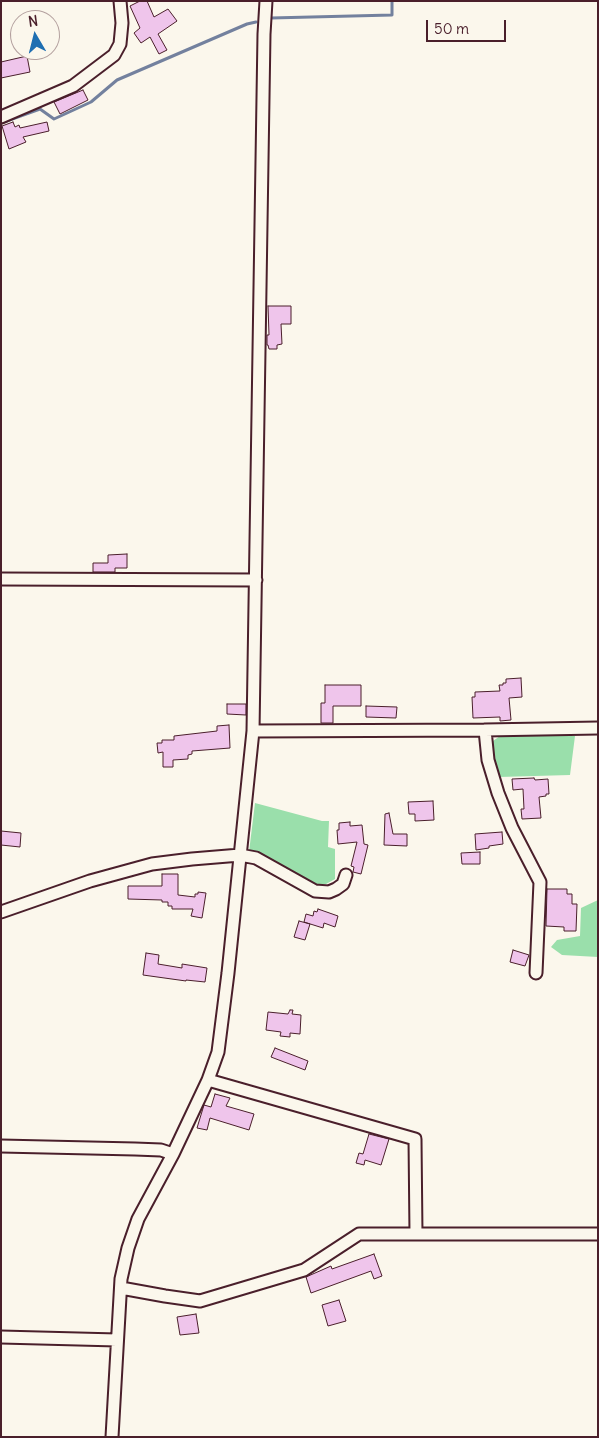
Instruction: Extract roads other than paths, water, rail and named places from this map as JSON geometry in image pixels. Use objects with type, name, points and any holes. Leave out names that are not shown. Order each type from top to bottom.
[{"type":"street","points":[[1,117],[73,86],[114,55],[120,44],[122,23],[120,1]]},
{"type":"street","points":[[112,1437],[121,1288],[128,1248],[138,1220],[173,1154],[208,1080],[218,1052],[228,973],[253,730],[266,1]]},
{"type":"street","points":[[1,579],[256,580]]},
{"type":"street","points":[[253,730],[598,728]]},
{"type":"street","points":[[485,730],[488,760],[498,793],[512,828],[540,882],[536,973]]},
{"type":"street","points":[[1,912],[90,881],[152,864],[240,855],[256,858],[315,891],[329,892],[343,884],[346,875]]},
{"type":"street","points":[[208,1080],[415,1139],[416,1234]]},
{"type":"street","points":[[1,1146],[144,1149],[162,1150],[173,1154]]},
{"type":"street","points":[[121,1288],[200,1301],[304,1270],[359,1234],[598,1234]]},
{"type":"street","points":[[1,1337],[117,1340]]},
{"type":"waterway","points":[[271,18],[392,15],[392,1]]},
{"type":"waterway","points":[[1,123],[40,109],[54,119],[91,102],[117,80],[247,24],[256,22]]}]
